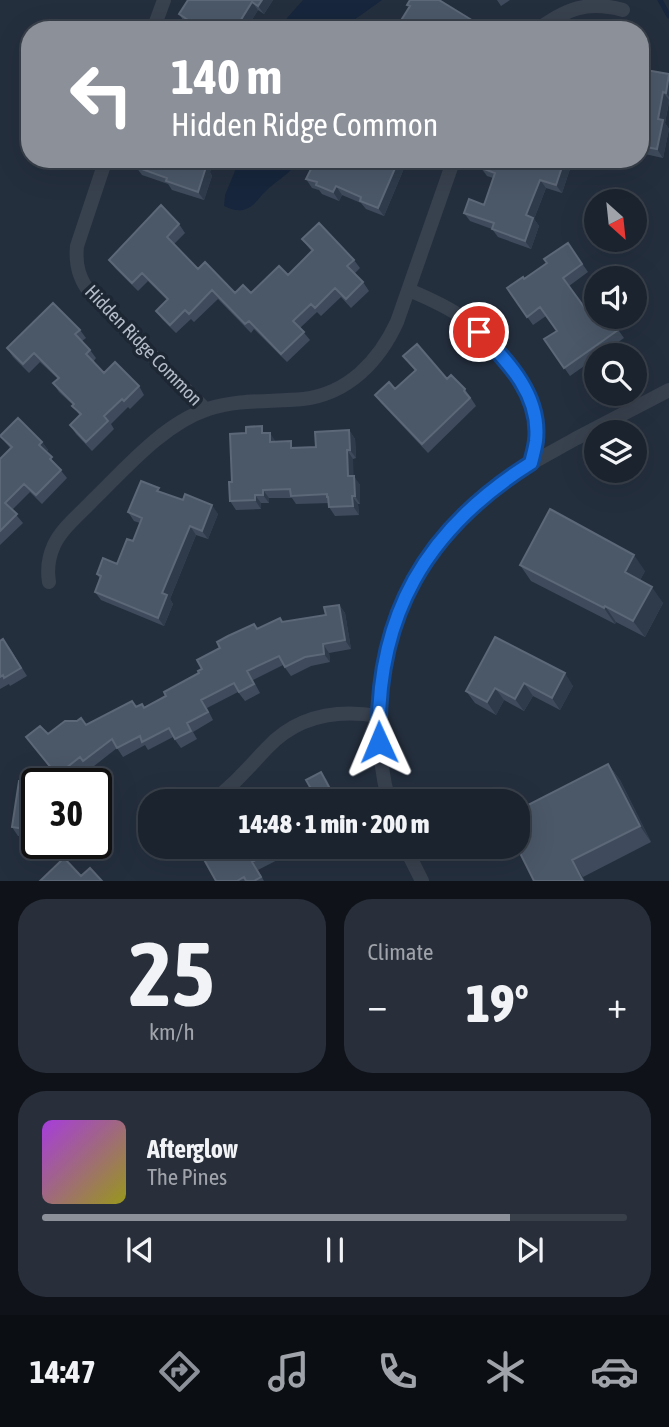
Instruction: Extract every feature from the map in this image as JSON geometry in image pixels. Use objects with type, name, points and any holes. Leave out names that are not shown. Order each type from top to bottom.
[{"type":"street","points":[[156,21],[164,0]]},
{"type":"street","points":[[549,21],[574,8],[593,5],[623,10]]},
{"type":"street","name":"Hidden Ridge Common","points":[[103,168],[77,246],[79,274],[92,295],[206,410]]},
{"type":"street","name":"Hidden Ridge Common","points":[[49,582],[49,562],[53,547],[62,532],[165,432],[206,410],[231,404],[305,399],[324,395],[344,386],[377,358],[388,341],[409,290],[451,168]]},
{"type":"street","points":[[409,290],[458,315],[498,351],[521,380],[530,398],[536,420],[536,440],[531,463]]},
{"type":"street","points":[[385,789],[379,751],[378,716],[383,668],[405,600],[422,564],[456,522],[504,480],[669,390]]},
{"type":"street","points":[[228,789],[268,747],[298,725],[317,717],[339,713],[378,716]]},
{"type":"street","points":[[411,859],[422,881]]},
{"type":"water","points":[[303,0],[382,0],[353,21],[286,21]]},
{"type":"water","points":[[236,168],[293,168],[252,206],[243,210],[224,206],[225,195]]},
{"type":"building","points":[[188,0],[262,0],[258,6],[252,2],[240,21],[190,21],[179,14]]},
{"type":"building","points":[[410,0],[439,0],[473,21],[401,21],[410,6],[407,5]]},
{"type":"building","points":[[649,71],[669,74],[658,119],[663,120],[657,149],[649,148]]},
{"type":"building","points":[[139,168],[206,168],[198,192],[166,181],[167,178]]},
{"type":"building","points":[[312,168],[395,168],[378,208],[360,201],[361,197],[336,186],[333,192],[306,179]]},
{"type":"building","points":[[481,168],[562,168],[556,185],[540,180],[526,215],[533,218],[525,241],[492,229],[494,223],[464,213],[469,199],[484,205],[495,173]]},
{"type":"building","points":[[161,205],[179,224],[167,237],[198,269],[205,262],[235,293],[243,285],[251,293],[279,266],[288,275],[313,250],[302,239],[319,223],[354,260],[347,266],[363,282],[346,299],[335,288],[315,308],[311,304],[293,321],[304,332],[281,354],[249,321],[245,324],[212,290],[189,314],[185,310],[170,325],[156,311],[168,299],[142,273],[132,283],[109,260]]},
{"type":"building","points":[[568,243],[582,264],[563,278],[584,307],[584,329],[618,330],[600,343],[584,343],[584,354],[564,368],[544,339],[557,331],[540,307],[527,317],[507,288],[547,263],[544,259]]},
{"type":"building","points":[[53,303],[80,330],[75,334],[90,350],[86,354],[104,373],[115,362],[139,386],[104,416],[108,421],[86,442],[70,425],[81,414],[53,383],[59,378],[34,353],[23,364],[7,348]]},
{"type":"building","points":[[417,344],[447,379],[451,375],[470,398],[422,444],[375,395],[389,382],[395,389],[416,370],[403,356]]},
{"type":"building","points":[[18,418],[42,442],[39,445],[61,470],[36,495],[24,484],[5,503],[17,514],[0,531],[0,459],[12,447],[0,436]]},
{"type":"building","points":[[262,426],[262,433],[270,433],[270,442],[291,441],[291,448],[316,447],[315,432],[349,430],[348,476],[354,476],[353,506],[329,507],[327,494],[291,496],[290,489],[263,490],[263,495],[255,495],[255,500],[230,501],[230,434],[246,433],[246,427]]},
{"type":"building","points":[[141,481],[159,488],[157,491],[183,500],[185,494],[212,505],[202,531],[190,526],[162,593],[167,595],[158,618],[95,592],[101,576],[97,574],[103,558],[117,564],[127,539],[133,541],[142,518],[128,512]]},
{"type":"building","points":[[550,509],[634,555],[625,572],[652,587],[633,621],[520,565]]},
{"type":"building","points":[[339,605],[345,640],[323,644],[324,654],[305,657],[285,667],[279,656],[247,671],[254,684],[239,692],[234,683],[201,700],[208,712],[187,723],[191,731],[175,739],[169,728],[142,742],[140,736],[117,748],[112,739],[83,761],[80,757],[66,768],[51,768],[26,737],[40,726],[48,734],[65,721],[77,721],[81,718],[86,725],[132,701],[136,707],[142,704],[144,708],[166,696],[164,692],[199,673],[202,669],[197,660],[220,648],[217,642],[254,624],[257,629],[280,618],[282,622],[326,615],[324,607]]},
{"type":"building","points":[[495,637],[565,673],[552,698],[524,683],[515,699],[495,688],[487,702],[466,691]]},
{"type":"building","points":[[3,639],[21,668],[4,678],[3,675],[0,677],[0,641]]},
{"type":"building","points":[[608,764],[640,826],[572,860],[583,881],[534,881],[523,859],[530,859],[530,804]]},
{"type":"building","points":[[321,772],[330,789],[306,789],[310,787],[306,780]]},
{"type":"building","points":[[19,781],[21,781],[21,828],[12,827]]},
{"type":"building","points":[[65,859],[81,876],[90,868],[102,881],[40,881]]},
{"type":"building","points":[[204,859],[258,859],[252,862],[261,877],[254,881],[246,881],[244,877],[237,881],[216,881]]},
{"type":"waterway","points":[[660,0],[669,16]]},
{"type":"route","points":[[379,742],[378,716],[383,668],[405,600],[422,564],[456,522],[479,500],[531,463],[536,440],[536,420],[530,398],[521,380],[479,332]]}]
